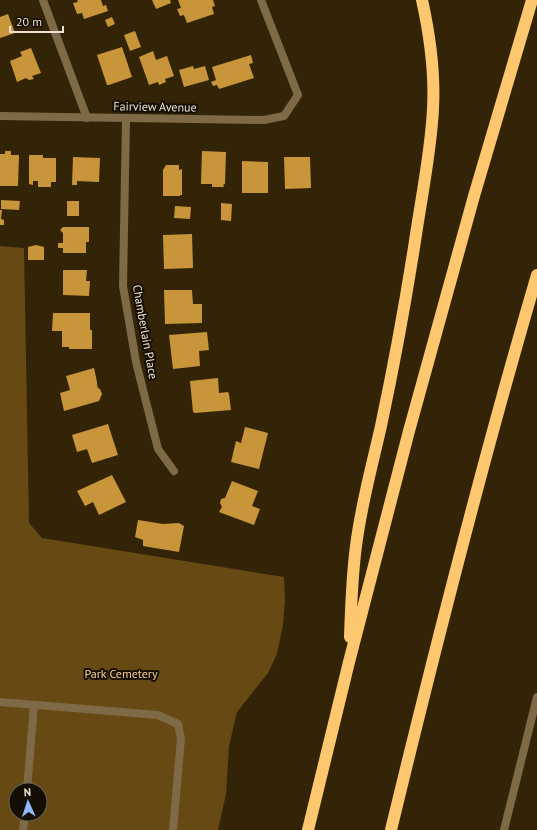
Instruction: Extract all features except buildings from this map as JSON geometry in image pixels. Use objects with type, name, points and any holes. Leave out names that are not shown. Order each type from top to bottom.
[{"type":"highway","points":[[349,662],[353,573],[356,544],[403,309],[432,128],[432,58],[422,0]]},
{"type":"highway","points":[[308,830],[349,662],[409,431],[456,260],[532,0]]},
{"type":"highway","points":[[391,830],[421,704],[472,508],[537,275]]},
{"type":"street","points":[[44,0],[87,118]]},
{"type":"street","name":"Fairview Avenue","points":[[0,116],[264,120],[284,116],[298,96],[261,0]]},
{"type":"street","name":"Chamberlain Place","points":[[126,119],[123,286],[136,362],[158,449],[174,471]]},
{"type":"street","points":[[504,830],[537,697]]},
{"type":"street","points":[[0,702],[158,715],[178,724],[181,738],[173,830]]},
{"type":"street","points":[[28,782],[34,705]]},
{"type":"green space","name":"Park Cemetery","points":[[0,246],[24,248],[29,523],[42,538],[284,577],[285,599],[283,625],[277,654],[268,673],[237,712],[229,746],[226,794],[218,830],[0,830]]}]
